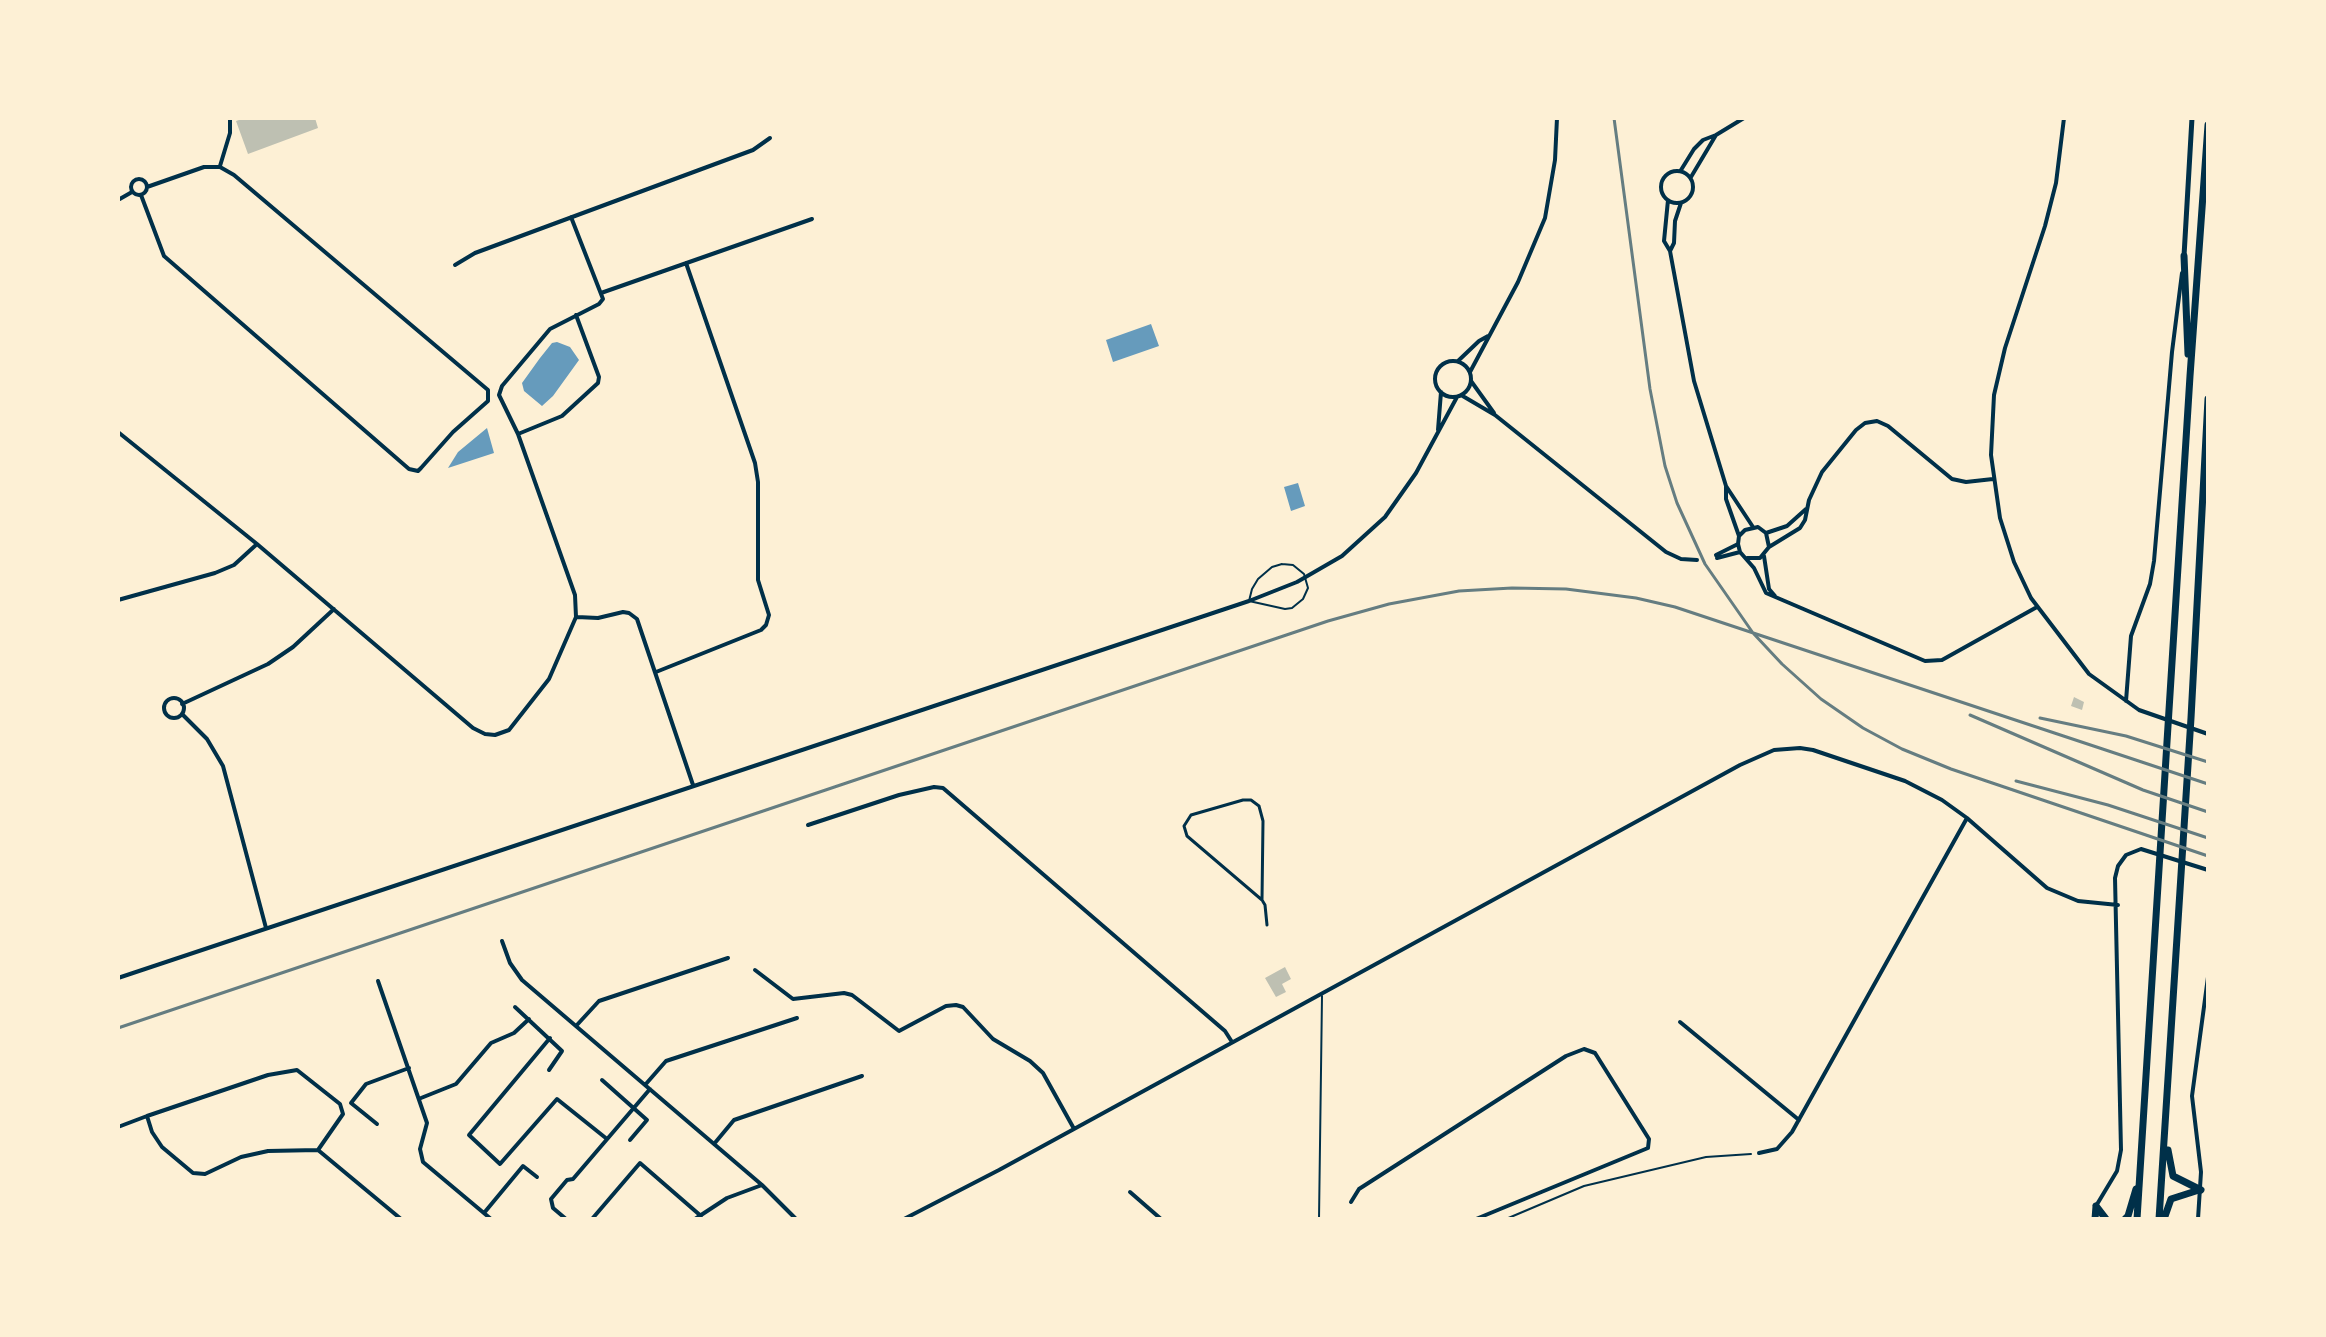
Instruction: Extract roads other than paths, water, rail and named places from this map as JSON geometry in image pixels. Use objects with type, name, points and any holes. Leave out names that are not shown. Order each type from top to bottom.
[{"type":"main road","points":[[2137,1219],[2208,125]]},
{"type":"main road","points":[[2184,256],[2190,376]]},
{"type":"main road","points":[[2162,1219],[2208,399]]},
{"type":"main road","points":[[2165,1136],[2173,1176],[2201,1190]]},
{"type":"main road","points":[[2125,1219],[2139,1176]]},
{"type":"main road","points":[[2162,1219],[2171,1199],[2201,1190]]},
{"type":"main road","points":[[2095,1219],[2096,1206]]},
{"type":"main road","points":[[2096,1206],[2106,1219]]},
{"type":"street","points":[[220,167],[230,133],[230,118]]},
{"type":"street","points":[[118,978],[1249,601],[1330,565],[1385,517],[1408,487],[1459,396],[1468,390],[1470,372],[1529,260],[1545,218],[1555,160],[1557,118]]},
{"type":"street","points":[[1680,171],[1694,149],[1707,137],[1744,118]]},
{"type":"street","points":[[2064,118],[2056,183],[1998,376],[1991,426],[1993,479],[2009,548],[2037,607],[2089,674],[2146,712],[2208,734]]},
{"type":"street","points":[[2126,701],[2131,636],[2150,584],[2154,561],[2172,352],[2184,256],[2192,118]]},
{"type":"street","points":[[1691,177],[1716,135]]},
{"type":"street","points":[[455,265],[475,253],[753,150],[770,138]]},
{"type":"street","points":[[204,167],[220,167],[242,181],[488,390],[489,397],[485,404],[415,471],[164,256],[141,195],[147,187],[204,167]]},
{"type":"street","points":[[1670,251],[1681,203],[1692,193],[1694,185],[1691,177],[1680,171],[1672,172],[1663,180],[1662,192],[1668,200],[1681,203]]},
{"type":"street","points":[[132,192],[131,185],[136,179],[145,181],[147,187]]},
{"type":"street","points":[[118,200],[132,192],[141,195]]},
{"type":"street","points":[[1668,200],[1663,236],[1665,246],[1670,251],[1694,381],[1711,446],[1726,486],[1753,527],[1766,533],[1787,526],[1806,509],[1826,467],[1856,430],[1871,422],[1888,426],[1952,479],[1966,482],[1993,479]]},
{"type":"street","points":[[118,432],[257,544],[473,728],[495,735],[509,730],[543,688],[576,617],[575,595],[518,434],[499,399],[502,386],[550,329],[603,299],[571,217]]},
{"type":"street","points":[[601,293],[812,219]]},
{"type":"street","points":[[656,672],[761,630],[769,615],[758,580],[758,482],[755,463],[686,263]]},
{"type":"street","points":[[518,434],[562,416],[598,383],[599,377],[576,315]]},
{"type":"street","points":[[1438,435],[1441,392],[1435,379],[1437,372],[1446,363],[1457,362],[1479,341],[1490,336]]},
{"type":"street","points":[[1457,362],[1470,372]]},
{"type":"street","points":[[1471,381],[1495,415]]},
{"type":"street","points":[[1441,392],[1459,396],[1495,415],[1666,552],[1681,559],[1697,560]]},
{"type":"street","points":[[1726,486],[1726,499],[1739,536],[1740,552],[1747,558],[1762,589],[1780,600],[1915,658],[1933,662],[1942,660],[2037,607]]},
{"type":"street","points":[[1747,558],[1756,559],[1764,555],[1769,547],[1800,528],[1807,514],[1806,509]]},
{"type":"street","points":[[1739,536],[1753,527]]},
{"type":"street","points":[[1766,533],[1769,547]]},
{"type":"street","points":[[118,600],[215,573],[234,565],[257,544]]},
{"type":"street","points":[[1738,544],[1716,556],[1740,552]]},
{"type":"street","points":[[1764,555],[1769,589],[1780,600]]},
{"type":"street","points":[[182,704],[268,664],[293,647],[334,609]]},
{"type":"street","points":[[576,617],[598,618],[623,612],[634,615],[693,785]]},
{"type":"street","points":[[182,704],[170,699],[164,709],[171,717],[182,714]]},
{"type":"street","points":[[182,704],[182,714],[207,739],[223,766],[266,928]]},
{"type":"street","points":[[904,1219],[1740,765],[1774,750],[1807,749],[1876,770],[1925,791],[1967,818],[2047,888],[2078,901],[2118,905]]},
{"type":"street","points":[[808,825],[899,795],[934,787],[943,788],[1225,1031],[1232,1042]]},
{"type":"street","points":[[1262,900],[1263,821],[1259,806],[1251,800],[1243,800],[1193,813],[1185,822],[1187,836],[1262,900],[1267,925]]},
{"type":"street","points":[[1759,1153],[1781,1146],[1799,1120],[1967,818]]},
{"type":"street","points":[[2096,1206],[2117,1171],[2121,1150],[2116,870],[2120,861],[2133,851],[2146,850],[2208,870]]},
{"type":"street","points":[[502,941],[510,963],[522,980],[762,1185],[796,1219]]},
{"type":"street","points":[[576,1026],[599,1001],[728,958]]},
{"type":"street","points":[[755,970],[793,999],[844,993],[852,995],[899,1031],[950,1005],[963,1007],[993,1039],[1030,1061],[1043,1073],[1073,1127]]},
{"type":"street","points":[[2198,1219],[2201,1190],[2192,1096],[2208,977]]},
{"type":"street","points":[[378,981],[427,1123],[420,1149],[423,1162],[491,1219]]},
{"type":"street","points":[[515,1007],[562,1051],[549,1070]]},
{"type":"street","points":[[566,1219],[553,1208],[551,1199],[567,1180],[573,1179],[634,1108],[666,1061],[797,1018]]},
{"type":"street","points":[[420,1098],[456,1084],[491,1043],[514,1033],[529,1019]]},
{"type":"street","points":[[1680,1022],[1799,1120]]},
{"type":"street","points":[[550,1038],[469,1135],[500,1164],[557,1099],[607,1139]]},
{"type":"street","points":[[1351,1202],[1359,1189],[1566,1056],[1584,1049],[1595,1053],[1649,1139],[1648,1148],[1476,1219]]},
{"type":"street","points":[[377,1124],[351,1103],[366,1084],[409,1068]]},
{"type":"street","points":[[118,1127],[268,1075],[297,1070],[340,1104],[343,1114],[318,1150]]},
{"type":"street","points":[[714,1144],[734,1120],[862,1076]]},
{"type":"street","points":[[602,1080],[647,1120],[630,1140]]},
{"type":"street","points":[[147,1116],[152,1132],[162,1147],[193,1173],[205,1174],[241,1157],[268,1151],[318,1150],[401,1219]]},
{"type":"street","points":[[592,1219],[640,1163],[698,1218],[727,1198],[762,1185]]},
{"type":"street","points":[[484,1213],[523,1166],[537,1177]]},
{"type":"street","points":[[1130,1192],[1161,1219]]},
{"type":"lane","points":[[1277,565],[1293,565],[1306,578],[1307,592],[1292,608],[1275,608],[1249,601],[1258,579],[1277,565]]},
{"type":"lane","points":[[1319,1219],[1322,993]]},
{"type":"water","points":[[1151,324],[1159,346],[1113,362],[1106,340]]},
{"type":"water","points":[[552,343],[570,347],[579,360],[542,406],[524,391],[522,383]]},
{"type":"water","points":[[487,428],[494,453],[448,468],[458,452]]},
{"type":"water","points":[[1298,483],[1305,506],[1291,511],[1284,487]]},
{"type":"railway","points":[[1614,118],[1650,389],[1665,466],[1677,503],[1705,564],[1753,633],[1821,699],[1863,728],[1902,749],[1951,769],[2208,856]]},
{"type":"railway","points":[[118,1028],[1328,621],[1389,604],[1459,591],[1566,589],[1636,598],[1675,607],[2208,784]]},
{"type":"railway","points":[[1970,715],[2143,790],[2208,812]]},
{"type":"railway","points":[[2040,718],[2126,736],[2208,762]]},
{"type":"railway","points":[[2016,781],[2108,805],[2208,838]]}]
